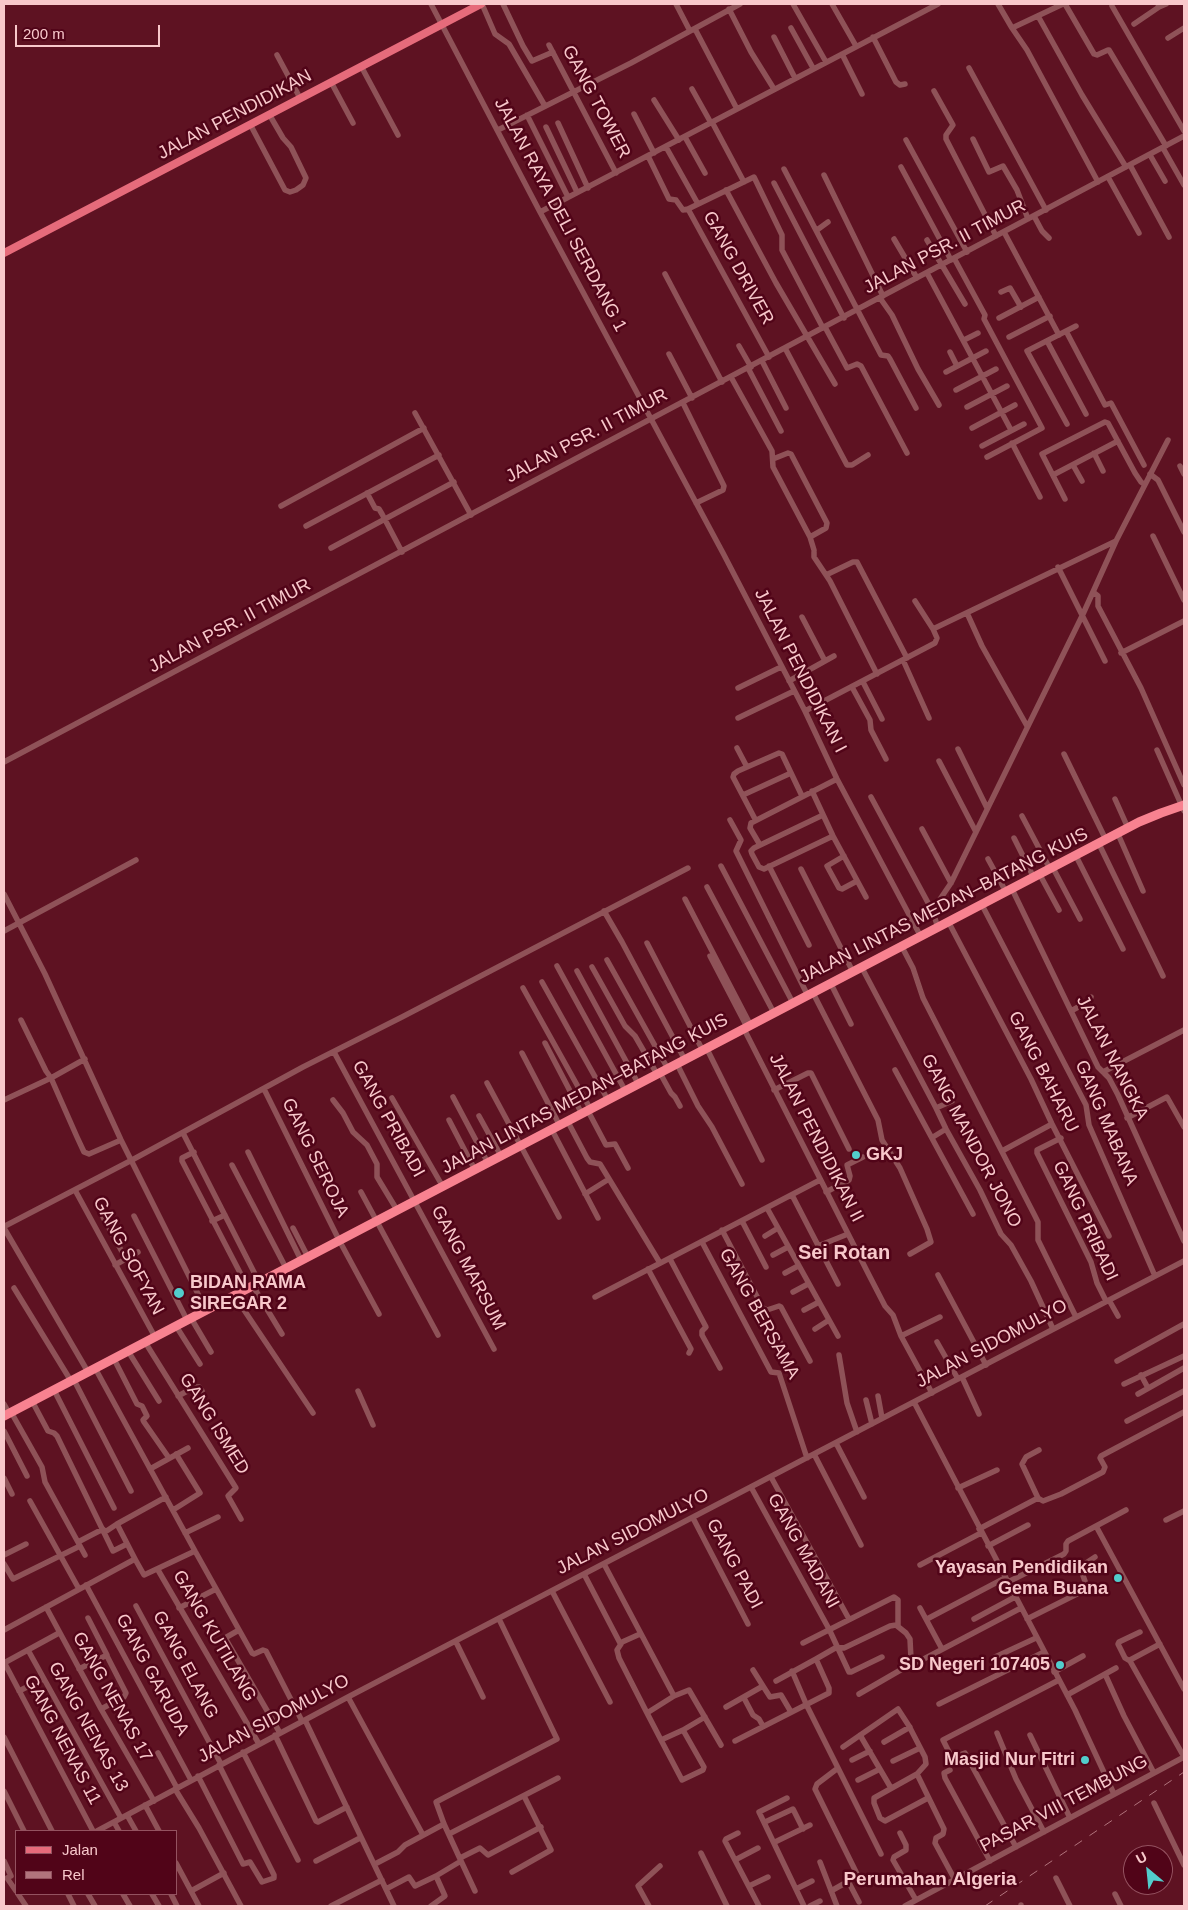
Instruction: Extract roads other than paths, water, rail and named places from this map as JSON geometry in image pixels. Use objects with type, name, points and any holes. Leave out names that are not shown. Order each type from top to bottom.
[{"type":"highway","name":"JALAN LINTAS MEDAN–BATANG KUIS","points":[[8,1414],[1128,828],[1155,815],[1183,807]]},
{"type":"main road","name":"JALAN PENDIDIKAN","points":[[4,253],[482,4]]},
{"type":"street","name":"JALAN RAYA DELI SERDANG 1","points":[[431,4],[651,420]]},
{"type":"street","points":[[482,4],[495,34],[509,44],[545,106]]},
{"type":"street","points":[[503,4],[532,61],[553,52]]},
{"type":"street","points":[[676,4],[693,30],[737,109]]},
{"type":"street","points":[[498,130],[740,4]]},
{"type":"street","points":[[794,4],[826,62]]},
{"type":"street","points":[[832,4],[856,46]]},
{"type":"street","points":[[540,212],[938,4]]},
{"type":"street","points":[[1000,4],[1098,182]]},
{"type":"street","points":[[1012,28],[1064,4],[1094,54],[1097,55],[1109,50],[1184,185]]},
{"type":"street","points":[[1134,24],[1158,6],[1166,4]]},
{"type":"street","points":[[1112,6],[1184,131]]},
{"type":"street","points":[[729,9],[751,52],[774,89]]},
{"type":"street","points":[[1038,16],[1096,118],[1128,166],[1168,236]]},
{"type":"street","points":[[791,28],[813,68]]},
{"type":"street","points":[[1168,38],[1184,28]]},
{"type":"street","points":[[774,37],[795,78]]},
{"type":"street","points":[[873,37],[896,82],[900,85],[905,84]]},
{"type":"street","name":"GANG TOWER","points":[[549,45],[616,173]]},
{"type":"street","points":[[842,54],[862,94]]},
{"type":"street","points":[[277,55],[300,98]]},
{"type":"street","points":[[361,66],[398,135]]},
{"type":"street","points":[[969,68],[1046,210]]},
{"type":"street","points":[[330,82],[353,123]]},
{"type":"street","points":[[692,89],[744,182]]},
{"type":"street","points":[[934,91],[953,124],[946,135],[946,139],[996,236]]},
{"type":"street","points":[[654,100],[705,173]]},
{"type":"street","points":[[250,124],[286,190],[290,192],[296,190],[306,178],[291,148],[282,138],[269,114]]},
{"type":"street","points":[[634,114],[669,199],[676,200],[683,210],[688,209]]},
{"type":"street","points":[[528,116],[568,197]]},
{"type":"street","points":[[558,123],[588,188]]},
{"type":"street","points":[[546,127],[577,192]]},
{"type":"street","name":"JALAN PSR. II TIMUR","points":[[4,762],[1184,136]]},
{"type":"street","points":[[973,139],[989,172],[1003,166],[1031,218],[1049,238]]},
{"type":"street","points":[[906,140],[967,252]]},
{"type":"street","name":"GANG DRIVER","points":[[666,147],[698,204],[688,209],[769,356]]},
{"type":"street","points":[[1150,154],[1165,181]]},
{"type":"street","points":[[901,167],[986,315],[984,319],[1042,428],[987,457]]},
{"type":"street","points":[[784,169],[881,354],[888,356],[890,359],[916,408]]},
{"type":"street","points":[[824,175],[882,297],[918,369],[939,405]]},
{"type":"street","points":[[698,204],[754,177],[783,237],[782,250],[824,328],[847,369],[857,364],[861,366],[907,453]]},
{"type":"street","points":[[1108,177],[1139,233]]},
{"type":"street","points":[[774,182],[844,318]]},
{"type":"street","points":[[726,190],[806,337],[835,384]]},
{"type":"street","points":[[817,230],[828,222]]},
{"type":"street","points":[[1004,232],[1059,335]]},
{"type":"street","points":[[894,239],[917,278]]},
{"type":"street","points":[[927,240],[965,304]]},
{"type":"street","points":[[927,273],[1011,430]]},
{"type":"street","points":[[665,274],[722,382]]},
{"type":"street","points":[[1001,292],[1010,288],[1021,307]]},
{"type":"street","points":[[999,318],[1039,297]]},
{"type":"street","points":[[1009,338],[1050,316]]},
{"type":"street","points":[[1067,424],[1028,351],[1076,326]]},
{"type":"street","points":[[1066,331],[1105,405],[1111,404],[1144,465]]},
{"type":"street","points":[[964,340],[978,333]]},
{"type":"street","points":[[1048,341],[1086,414]]},
{"type":"street","points":[[739,346],[781,431]]},
{"type":"street","points":[[785,348],[847,465],[852,465],[868,455]]},
{"type":"street","points":[[946,372],[986,351]]},
{"type":"street","points":[[950,352],[958,366]]},
{"type":"street","points":[[670,354],[692,398]]},
{"type":"street","points":[[762,361],[786,408]]},
{"type":"street","points":[[956,390],[996,369]]},
{"type":"street","points":[[731,377],[772,451],[773,467],[810,536],[814,557],[826,575],[877,674]]},
{"type":"street","points":[[967,408],[1007,386]]},
{"type":"street","points":[[683,403],[724,486],[723,490],[696,503]]},
{"type":"street","points":[[972,428],[1015,405]]},
{"type":"street","points":[[415,413],[454,482],[470,515]]},
{"type":"street","name":"JALAN PENDIDIKAN I","points":[[651,420],[789,680],[837,779],[929,933]]},
{"type":"street","points":[[1065,499],[1042,456],[1043,453],[1105,422],[1108,423],[1135,473],[1144,484]]},
{"type":"street","points":[[982,446],[1024,424]]},
{"type":"street","points":[[280,506],[424,428]]},
{"type":"street","points":[[929,933],[934,914],[1083,614],[1095,594],[1116,540],[1144,484],[1153,476],[1168,440]]},
{"type":"street","points":[[1053,475],[1118,441]]},
{"type":"street","points":[[1012,443],[1040,497]]},
{"type":"street","points":[[772,459],[788,453],[791,454],[827,522],[826,528],[810,536]]},
{"type":"street","points":[[1094,453],[1103,470]]},
{"type":"street","points":[[306,526],[439,455]]},
{"type":"street","points":[[1073,464],[1082,482]]},
{"type":"street","points":[[1180,466],[1184,474]]},
{"type":"street","points":[[1153,476],[1184,532]]},
{"type":"street","points":[[331,548],[454,482]]},
{"type":"street","points":[[367,494],[375,508],[379,509],[402,552]]},
{"type":"street","points":[[1153,536],[1184,600]]},
{"type":"street","points":[[933,629],[1116,540]]},
{"type":"street","points":[[826,575],[853,562],[857,562],[905,659],[929,718]]},
{"type":"street","points":[[1058,567],[1105,661]]},
{"type":"street","points":[[1095,594],[1098,606],[1141,688],[1184,785]]},
{"type":"street","points":[[805,711],[936,642],[937,638],[933,629],[915,601]]},
{"type":"street","points":[[967,613],[982,646],[1027,726]]},
{"type":"street","points":[[802,618],[825,661]]},
{"type":"street","points":[[1121,653],[1184,621]]},
{"type":"street","points":[[789,680],[834,656]]},
{"type":"street","points":[[738,688],[781,667]]},
{"type":"street","points":[[863,682],[882,719]]},
{"type":"street","points":[[852,687],[870,720],[871,730],[886,759]]},
{"type":"street","points":[[738,718],[794,691]]},
{"type":"street","points":[[738,748],[747,767]]},
{"type":"street","points":[[958,749],[987,808]]},
{"type":"street","points":[[1157,750],[1183,807]]},
{"type":"street","points":[[755,819],[734,776],[736,772],[779,752],[782,754],[802,796]]},
{"type":"street","points":[[1064,754],[1164,976]]},
{"type":"street","points":[[939,761],[976,832]]},
{"type":"street","points":[[743,795],[791,773]]},
{"type":"street","points":[[760,845],[750,828],[751,823],[755,819],[837,779]]},
{"type":"street","points":[[812,791],[822,815],[866,897]]},
{"type":"street","points":[[870,797],[934,914]]},
{"type":"street","points":[[1115,799],[1128,828]]},
{"type":"street","points":[[822,815],[760,845],[752,850],[752,854],[760,868],[769,866],[833,836]]},
{"type":"street","points":[[1022,816],[1080,919]]},
{"type":"street","points":[[730,820],[741,840],[736,851],[878,1120],[882,1140],[900,1168],[914,1196],[931,1242],[910,1254]]},
{"type":"street","points":[[922,829],[951,883]]},
{"type":"street","points":[[1118,834],[1143,891]]},
{"type":"street","points":[[1014,838],[1059,910]]},
{"type":"street","points":[[844,856],[827,866],[840,889],[857,881]]},
{"type":"street","points":[[1076,856],[1123,949]]},
{"type":"street","name":"JALAN NANGKA","points":[[988,859],[1009,891],[1098,1067],[1111,1082],[1184,1241]]},
{"type":"street","points":[[4,931],[136,860]]},
{"type":"street","points":[[721,866],[793,1003]]},
{"type":"street","points":[[769,866],[809,945]]},
{"type":"street","points":[[394,1906],[303,1720],[266,1651],[263,1650],[253,1654],[150,1469],[4,1228],[303,1067],[688,868]]},
{"type":"street","points":[[800,870],[853,972]]},
{"type":"street","points":[[707,887],[774,1013]]},
{"type":"street","points":[[4,894],[85,1059],[121,1140],[206,1310]]},
{"type":"street","points":[[685,899],[747,1027]]},
{"type":"street","name":"GANG MABANA","points":[[982,905],[1086,1106],[1089,1124],[1155,1276]]},
{"type":"street","points":[[604,912],[622,942],[681,1062],[695,1100],[742,1184]]},
{"type":"street","name":"GANG BAHARU","points":[[949,923],[1031,1079],[1110,1236]]},
{"type":"street","points":[[648,943],[762,1160]]},
{"type":"street","points":[[902,947],[916,975],[923,998],[1038,1222],[1037,1236],[1039,1243],[1076,1317]]},
{"type":"street","points":[[710,956],[747,1027]]},
{"type":"street","points":[[607,960],[662,1072],[670,1093],[675,1097],[680,1106]]},
{"type":"street","points":[[557,966],[626,1092]]},
{"type":"street","points":[[592,967],[625,1026],[636,1036],[662,1072]]},
{"type":"street","name":"GANG MANDOR JONO","points":[[862,968],[980,1190],[1000,1234],[1011,1245],[1031,1281],[1053,1329]]},
{"type":"street","points":[[577,972],[639,1084]]},
{"type":"street","points":[[542,982],[608,1100]]},
{"type":"street","points":[[831,984],[850,1024]]},
{"type":"street","points":[[523,988],[606,1145],[615,1144],[628,1168]]},
{"type":"street","points":[[1071,1011],[1089,1002],[1091,997]]},
{"type":"street","points":[[21,1020],[86,1153],[92,1154],[121,1140]]},
{"type":"street","name":"JALAN PENDIDIKAN II","points":[[747,1027],[774,1090],[932,1393]]},
{"type":"street","points":[[1103,1072],[1184,1030]]},
{"type":"street","points":[[545,1044],[587,1111]]},
{"type":"street","name":"GANG PRIBADI","points":[[334,1052],[415,1201]]},
{"type":"street","points":[[522,1053],[560,1126],[586,1194],[598,1218]]},
{"type":"street","points":[[4,1100],[51,1078],[85,1059]]},
{"type":"street","points":[[895,1070],[973,1214]]},
{"type":"street","points":[[774,1090],[811,1073],[849,1149]]},
{"type":"street","points":[[487,1083],[558,1217]]},
{"type":"street","name":"GANG SEROJA","points":[[264,1089],[339,1240],[379,1314]]},
{"type":"street","points":[[392,1098],[443,1187]]},
{"type":"street","points":[[453,1098],[488,1163]]},
{"type":"street","points":[[1128,1118],[1168,1098],[1184,1127]]},
{"type":"street","points":[[333,1100],[354,1132],[367,1145],[377,1164],[377,1177],[397,1210]]},
{"type":"street","points":[[936,1108],[952,1101]]},
{"type":"street","points":[[479,1116],[500,1156]]},
{"type":"street","points":[[448,1120],[475,1170]]},
{"type":"street","points":[[1002,1150],[1052,1124]]},
{"type":"street","points":[[560,1126],[589,1161],[600,1164],[660,1263]]},
{"type":"street","points":[[932,1137],[946,1129]]},
{"type":"street","points":[[183,1133],[225,1215],[253,1285]]},
{"type":"street","name":"GANG PRIBADI","points":[[1061,1138],[1037,1150],[1037,1153],[1091,1262],[1097,1283],[1108,1300]]},
{"type":"street","points":[[194,1152],[182,1158],[182,1161],[212,1221],[282,1334]]},
{"type":"street","points":[[248,1152],[304,1258]]},
{"type":"street","points":[[826,1192],[849,1180],[850,1176],[847,1165],[863,1156]]},
{"type":"street","points":[[232,1165],[286,1268]]},
{"type":"street","points":[[586,1194],[609,1179]]},
{"type":"street","points":[[595,1297],[820,1180]]},
{"type":"street","name":"GANG SOFYAN","points":[[75,1190],[154,1337]]},
{"type":"street","points":[[361,1192],[438,1335]]},
{"type":"street","points":[[792,1195],[838,1284]]},
{"type":"street","name":"GANG MARSUM","points":[[415,1201],[494,1349]]},
{"type":"street","points":[[767,1208],[838,1336]]},
{"type":"street","points":[[212,1221],[225,1215]]},
{"type":"street","points":[[134,1216],[189,1319],[211,1352]]},
{"type":"street","points":[[103,1217],[126,1259]]},
{"type":"street","points":[[742,1221],[766,1267]]},
{"type":"street","points":[[293,1228],[304,1258]]},
{"type":"street","points":[[765,1236],[778,1228]]},
{"type":"street","points":[[722,1230],[781,1344]]},
{"type":"street","points":[[818,1246],[848,1234]]},
{"type":"street","name":"GANG BERSAMA","points":[[702,1242],[771,1372],[779,1373],[807,1458]]},
{"type":"street","points":[[774,1255],[788,1247]]},
{"type":"street","points":[[116,1265],[138,1252]]},
{"type":"street","points":[[670,1259],[706,1327],[702,1331],[702,1335],[720,1368]]},
{"type":"street","name":"JALAN SIDOMULYO","points":[[97,1830],[303,1720],[456,1642],[1184,1261]]},
{"type":"street","points":[[785,1272],[798,1266]]},
{"type":"street","points":[[648,1269],[691,1349],[689,1353]]},
{"type":"street","points":[[938,1275],[986,1365]]},
{"type":"street","points":[[793,1292],[808,1284]]},
{"type":"street","points":[[14,1288],[72,1380],[131,1491]]},
{"type":"street","points":[[234,1295],[314,1413]]},
{"type":"street","points":[[1108,1300],[1118,1316]]},
{"type":"street","points":[[804,1310],[819,1302]]},
{"type":"street","points":[[764,1309],[781,1307],[810,1361]]},
{"type":"street","points":[[901,1336],[940,1317]]},
{"type":"street","points":[[815,1329],[828,1320]]},
{"type":"street","points":[[1116,1361],[1184,1324]]},
{"type":"street","points":[[176,1326],[200,1364]]},
{"type":"street","name":"GANG ISMED","points":[[145,1342],[236,1488],[228,1496],[241,1519]]},
{"type":"street","points":[[937,1342],[960,1378],[979,1414]]},
{"type":"street","points":[[128,1351],[158,1401]]},
{"type":"street","points":[[839,1355],[848,1403],[857,1432]]},
{"type":"street","points":[[1124,1384],[1184,1356]]},
{"type":"street","points":[[114,1359],[137,1404],[142,1406],[147,1416],[143,1420],[144,1422],[169,1458]]},
{"type":"street","points":[[1138,1394],[1184,1368]]},
{"type":"street","points":[[1141,1375],[1148,1388]]},
{"type":"street","points":[[178,1396],[195,1387],[202,1391]]},
{"type":"street","points":[[54,1390],[114,1508]]},
{"type":"street","points":[[358,1391],[373,1425]]},
{"type":"street","points":[[1127,1421],[1184,1391]]},
{"type":"street","points":[[878,1396],[883,1418]]},
{"type":"street","points":[[866,1400],[872,1424]]},
{"type":"street","points":[[32,1401],[48,1431],[57,1436],[113,1551],[127,1544]]},
{"type":"street","points":[[914,1402],[1067,1695],[1114,1794]]},
{"type":"street","points":[[4,1404],[8,1414],[42,1467],[45,1482],[85,1555]]},
{"type":"street","points":[[1039,1450],[1022,1461],[1024,1470],[1038,1498],[1047,1500],[1103,1472],[1105,1466],[1100,1458],[1101,1456],[1184,1412]]},
{"type":"street","points":[[4,1431],[27,1476]]},
{"type":"street","points":[[836,1443],[864,1497]]},
{"type":"street","points":[[150,1469],[188,1448]]},
{"type":"street","points":[[173,1510],[200,1493],[176,1454]]},
{"type":"street","points":[[814,1454],[861,1545]]},
{"type":"street","points":[[958,1488],[997,1470]]},
{"type":"street","points":[[771,1476],[849,1619]]},
{"type":"street","points":[[4,1478],[12,1494]]},
{"type":"street","name":"GANG MADANI","points":[[751,1487],[829,1629],[850,1672],[882,1657]]},
{"type":"street","points":[[4,1564],[13,1579],[60,1557],[79,1544],[166,1497]]},
{"type":"street","points":[[920,1565],[1038,1498]]},
{"type":"street","points":[[30,1501],[78,1590]]},
{"type":"street","points":[[927,1619],[1064,1554],[1067,1542],[1126,1510]]},
{"type":"street","points":[[1166,1520],[1184,1511]]},
{"type":"street","points":[[185,1534],[218,1517]]},
{"type":"street","name":"GANG PADI","points":[[693,1518],[748,1624]]},
{"type":"street","points":[[117,1524],[143,1576],[195,1551]]},
{"type":"street","points":[[988,1546],[1028,1525]]},
{"type":"street","points":[[1096,1526],[1184,1689]]},
{"type":"street","points":[[4,1555],[26,1544]]},
{"type":"street","points":[[1027,1619],[1083,1591],[1087,1587],[1080,1567],[1095,1557]]},
{"type":"street","points":[[4,1630],[135,1560]]},
{"type":"street","points":[[604,1564],[674,1696]]},
{"type":"street","name":"GANG KUTILANG","points":[[158,1570],[259,1744]]},
{"type":"street","points":[[584,1574],[621,1644]]},
{"type":"street","name":"GANG GARUDA","points":[[86,1585],[191,1780]]},
{"type":"street","points":[[179,1608],[216,1589]]},
{"type":"street","points":[[552,1591],[610,1702]]},
{"type":"street","points":[[803,1642],[895,1597],[898,1600],[898,1625],[910,1639],[910,1657],[913,1661]]},
{"type":"street","points":[[974,1619],[1015,1597]]},
{"type":"street","name":"GANG ELANG","points":[[136,1606],[220,1765],[274,1877],[262,1882],[250,1862],[243,1864],[198,1776]]},
{"type":"street","name":"GANG NENAS 17","points":[[46,1607],[101,1709],[154,1801]]},
{"type":"street","points":[[920,1608],[942,1649]]},
{"type":"street","points":[[859,1694],[913,1661],[918,1662],[1021,1608]]},
{"type":"street","points":[[88,1618],[126,1693],[124,1697],[101,1709]]},
{"type":"street","points":[[475,1891],[444,1824],[437,1801],[557,1739],[498,1619]]},
{"type":"street","points":[[776,1680],[837,1647],[844,1648],[890,1626],[898,1625]]},
{"type":"street","points":[[239,1630],[226,1638],[278,1734],[316,1821],[318,1822],[346,1807]]},
{"type":"street","points":[[1140,1632],[1118,1644],[1126,1658],[1130,1660],[1184,1757]]},
{"type":"street","points":[[4,1663],[59,1633]]},
{"type":"street","points":[[640,1634],[617,1648],[620,1658],[671,1762],[681,1779],[684,1780],[702,1771],[704,1767],[682,1730]]},
{"type":"street","points":[[995,1657],[1036,1638]]},
{"type":"street","points":[[456,1642],[483,1697]]},
{"type":"street","points":[[1130,1660],[1160,1644]]},
{"type":"street","name":"GANG NENAS 13","points":[[28,1650],[124,1817],[135,1830]]},
{"type":"street","points":[[939,1704],[1044,1652]]},
{"type":"street","points":[[79,1669],[107,1656]]},
{"type":"street","points":[[1054,1672],[1083,1656]]},
{"type":"street","points":[[735,1741],[828,1694],[830,1690],[816,1659]]},
{"type":"street","name":"GANG NENAS 11","points":[[4,1663],[94,1830]]},
{"type":"street","points":[[1067,1695],[1116,1668]]},
{"type":"street","points":[[754,1670],[770,1697],[781,1695],[791,1712]]},
{"type":"street","points":[[792,1672],[881,1854]]},
{"type":"street","points":[[1105,1674],[1124,1716],[1154,1773]]},
{"type":"street","points":[[19,1691],[43,1679]]},
{"type":"street","points":[[1016,1847],[965,1753],[951,1756],[943,1740],[1059,1680]]},
{"type":"street","points":[[726,1707],[764,1686]]},
{"type":"street","points":[[646,1712],[674,1696],[690,1691],[721,1745]]},
{"type":"street","points":[[348,1697],[423,1835]]},
{"type":"street","points":[[744,1698],[753,1715],[759,1719],[763,1726]]},
{"type":"street","points":[[843,1747],[895,1710],[900,1711],[910,1727],[926,1764],[917,1774],[873,1800],[883,1821],[928,1798]]},
{"type":"street","points":[[661,1740],[705,1717]]},
{"type":"street","points":[[884,1742],[910,1727]]},
{"type":"street","points":[[997,1733],[1016,1779],[1044,1832]]},
{"type":"street","points":[[860,1735],[891,1788]]},
{"type":"street","points":[[1030,1735],[1070,1818]]},
{"type":"street","points":[[4,1737],[51,1830]]},
{"type":"street","points":[[893,1761],[920,1748]]},
{"type":"street","points":[[852,1760],[870,1751]]},
{"type":"street","points":[[243,1752],[298,1860]]},
{"type":"street","points":[[158,1753],[241,1906]]},
{"type":"street","name":"PASAR VIII TEMBUNG","points":[[906,1906],[1184,1757]]},
{"type":"street","points":[[831,1891],[856,1875],[856,1869],[815,1788],[817,1784],[838,1768]]},
{"type":"street","points":[[858,1780],[880,1769]]},
{"type":"street","points":[[950,1770],[944,1773],[945,1778],[990,1861]]},
{"type":"street","points":[[917,1774],[944,1831],[936,1838],[935,1843],[955,1880]]},
{"type":"street","points":[[449,1834],[558,1778]]},
{"type":"street","points":[[4,1791],[24,1830]]},
{"type":"street","points":[[512,1872],[551,1851],[541,1827],[524,1796]]},
{"type":"street","points":[[787,1798],[759,1812],[804,1906]]},
{"type":"street","points":[[1154,1803],[1184,1865]]},
{"type":"street","points":[[145,1806],[158,1830]]},
{"type":"street","points":[[764,1822],[794,1809],[803,1829]]},
{"type":"street","points":[[114,1822],[118,1830]]},
{"type":"street","points":[[375,1864],[444,1824]]},
{"type":"street","points":[[775,1842],[810,1825]]},
{"type":"street","points":[[386,1889],[410,1877],[415,1886],[436,1876],[480,1848],[488,1855],[541,1827]]},
{"type":"street","points":[[738,1832],[725,1840],[759,1906]]},
{"type":"street","points":[[900,1833],[906,1845],[906,1850],[894,1857],[893,1860],[916,1900]]},
{"type":"street","points":[[316,1861],[360,1838]]},
{"type":"street","points":[[735,1860],[758,1848]]},
{"type":"street","points":[[701,1853],[727,1906]]},
{"type":"street","points":[[4,1861],[15,1888]]},
{"type":"street","points":[[820,1862],[837,1906]]},
{"type":"street","points":[[649,1906],[638,1886],[660,1866]]},
{"type":"street","points":[[178,1867],[199,1906]]},
{"type":"street","points":[[191,1890],[224,1873]]},
{"type":"street","points":[[431,1906],[445,1896],[436,1876]]},
{"type":"street","points":[[749,1886],[768,1877]]},
{"type":"street","points":[[1056,1878],[1070,1906]]},
{"type":"street","points":[[331,1906],[382,1880]]},
{"type":"street","points":[[796,1889],[812,1881]]},
{"type":"street","points":[[848,1881],[859,1902]]},
{"type":"street","points":[[1115,1894],[1120,1906]]},
{"type":"street","points":[[19,1895],[26,1906]]},
{"type":"street","points":[[89,1895],[95,1906]]},
{"type":"street","points":[[123,1895],[130,1906]]},
{"type":"street","points":[[153,1895],[159,1906]]},
{"type":"street","points":[[810,1906],[820,1901]]},
{"type":"railway","points":[[985,1906],[1184,1772]]},
{"type":"place","name":"GKJ","points":[[856,1155]]},
{"type":"place","name":"BIDAN RAMA SIREGAR 2","points":[[179,1293]]},
{"type":"place","name":"Yayasan Pendidikan Gema Buana","points":[[1118,1578]]},
{"type":"place","name":"SD Negeri 107405","points":[[1060,1665]]},
{"type":"place","name":"Masjid Nur Fitri","points":[[1085,1760]]},
{"type":"district","name":"Sei Rotan","points":[[844,1253]]},
{"type":"district","name":"Perumahan Algeria","points":[[930,1880]]}]
